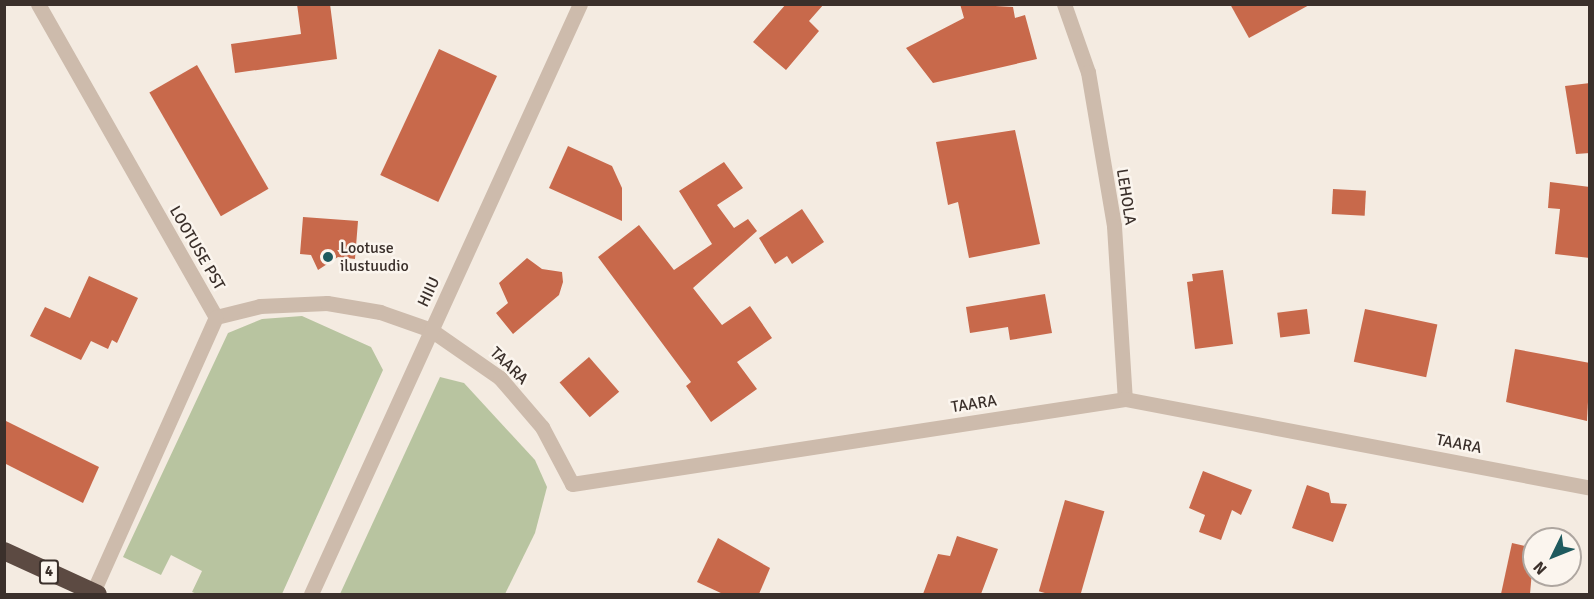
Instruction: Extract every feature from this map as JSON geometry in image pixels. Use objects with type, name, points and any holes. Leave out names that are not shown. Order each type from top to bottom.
[{"type":"highway","name":"4","points":[[4,551],[95,593]]},
{"type":"street","name":"LOOTUSE PST","points":[[38,4],[216,317],[260,306],[327,303],[380,312],[431,330]]},
{"type":"street","name":"HIIU","points":[[311,594],[580,4]]},
{"type":"street","name":"LEHOLA","points":[[1064,4],[1088,72],[1114,226],[1125,399]]},
{"type":"street","points":[[95,593],[216,317]]},
{"type":"street","name":"TAARA","points":[[431,330],[500,378],[542,427],[572,484],[1125,399],[1590,488]]},
{"type":"green space","points":[[302,316],[371,347],[383,370],[282,594],[197,594],[192,592],[202,571],[171,555],[161,575],[123,557],[228,333],[262,319]]},
{"type":"green space","points":[[440,377],[464,383],[535,460],[547,487],[535,533],[505,594],[340,594]]},
{"type":"building","points":[[297,4],[330,4],[337,59],[235,73],[231,44],[301,34]]},
{"type":"building","points":[[786,4],[824,4],[809,21],[819,31],[786,70],[753,42]]},
{"type":"building","points":[[960,4],[1013,7],[1015,18],[1025,15],[1037,59],[933,83],[906,48],[964,18]]},
{"type":"building","points":[[1230,4],[1311,4],[1249,38]]},
{"type":"building","points":[[439,49],[497,76],[438,202],[380,175]]},
{"type":"building","points":[[197,65],[268,189],[221,216],[149,93]]},
{"type":"building","points":[[1590,83],[1590,153],[1576,154],[1565,86]]},
{"type":"building","points":[[1015,130],[1040,244],[969,258],[958,202],[948,205],[936,142]]},
{"type":"building","points":[[568,146],[612,166],[622,188],[622,221],[549,188]]},
{"type":"building","points":[[724,162],[743,188],[717,205],[734,228],[748,219],[757,231],[693,288],[722,325],[750,306],[772,338],[737,362],[757,389],[711,422],[686,386],[691,382],[598,257],[639,225],[674,270],[712,244],[679,191]]},
{"type":"building","points":[[1550,182],[1590,187],[1590,258],[1555,254],[1560,209],[1548,208]]},
{"type":"building","points":[[1333,189],[1366,191],[1365,216],[1332,214]]},
{"type":"building","points":[[802,209],[824,242],[792,264],[787,256],[775,264],[759,238]]},
{"type":"building","points":[[303,217],[358,221],[355,259],[338,257],[318,270],[311,255],[300,254]]},
{"type":"building","points":[[527,258],[542,269],[562,272],[563,282],[559,295],[513,334],[496,313],[508,303],[499,283]]},
{"type":"building","points":[[1223,270],[1233,344],[1195,349],[1187,282],[1193,281],[1192,274]]},
{"type":"building","points":[[89,276],[138,298],[117,343],[112,340],[108,349],[91,341],[81,360],[30,336],[45,307],[70,318]]},
{"type":"building","points":[[1045,294],[1052,333],[1010,340],[1008,327],[970,333],[966,307]]},
{"type":"building","points":[[1307,309],[1310,334],[1280,337],[1277,313]]},
{"type":"building","points":[[1365,309],[1437,324],[1426,377],[1354,362]]},
{"type":"building","points":[[1515,349],[1590,363],[1587,421],[1506,402]]},
{"type":"building","points":[[589,357],[619,392],[590,417],[560,383]]},
{"type":"building","points":[[4,420],[99,467],[83,503],[4,463]]},
{"type":"building","points":[[1203,471],[1252,490],[1241,515],[1232,510],[1221,540],[1199,532],[1205,515],[1189,508]]},
{"type":"building","points":[[1307,485],[1329,493],[1331,503],[1347,504],[1333,542],[1292,528]]},
{"type":"building","points":[[1065,500],[1104,511],[1081,594],[1048,594],[1039,591]]},
{"type":"building","points":[[957,536],[998,549],[981,594],[923,594],[938,554],[950,556]]},
{"type":"building","points":[[718,538],[770,568],[759,594],[723,594],[697,582]]},
{"type":"building","points":[[1512,543],[1522,545],[1522,587],[1531,587],[1530,594],[1501,594]]},
{"type":"place","name":"Lootuse ilustuudio","points":[[328,257]]}]
